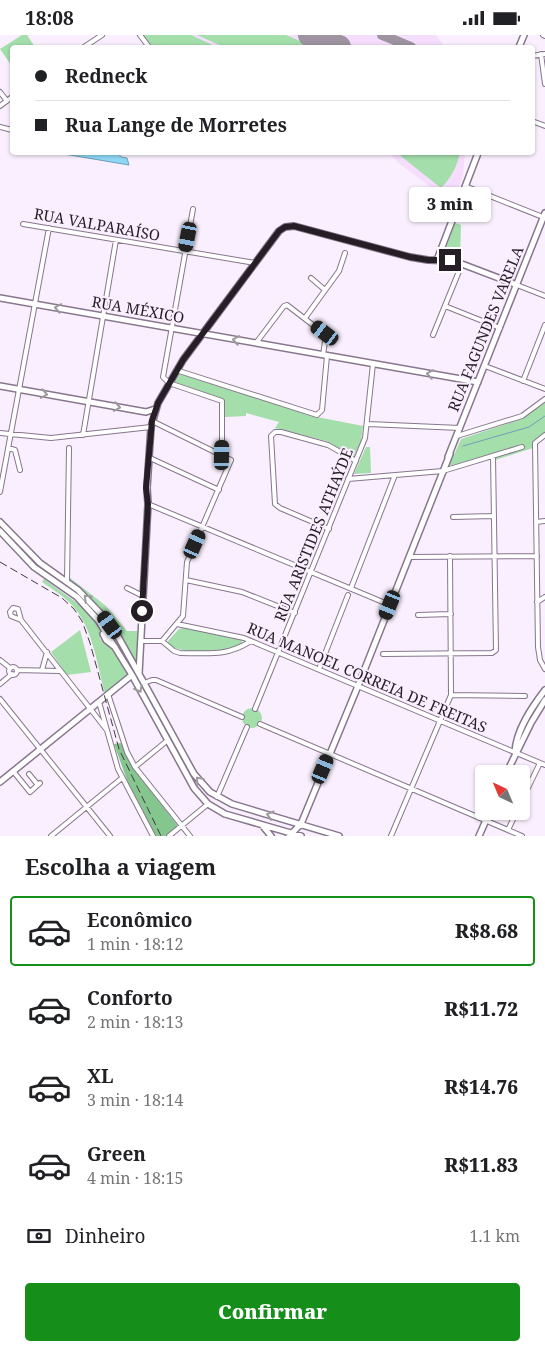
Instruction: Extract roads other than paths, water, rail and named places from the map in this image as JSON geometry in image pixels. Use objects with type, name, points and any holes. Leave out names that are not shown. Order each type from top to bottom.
[{"type":"main road","points":[[437,260],[477,155]]},
{"type":"main road","name":"RUA FAGUNDES VARELA","points":[[290,835],[300,824],[358,686],[544,216]]},
{"type":"main road","points":[[139,674],[148,504],[146,488],[155,409],[176,370],[277,234],[285,227],[298,227],[403,255],[450,260],[517,285]]},
{"type":"main road","name":"RUA MÉXICO","points":[[0,298],[478,382]]},
{"type":"main road","points":[[192,332],[194,339],[192,349]]},
{"type":"main road","points":[[0,386],[146,412],[155,409]]},
{"type":"main road","points":[[146,412],[150,416],[152,424]]},
{"type":"main road","points":[[0,522],[40,563],[89,599],[104,617],[116,633],[194,774],[207,789],[217,797],[240,806],[326,834],[339,836]]},
{"type":"main road","points":[[0,531],[34,567],[82,603],[106,631],[194,788],[208,804],[220,812],[237,818],[262,824],[290,835],[301,836]]},
{"type":"main road","points":[[106,631],[116,633]]},
{"type":"main road","points":[[0,781],[132,675]]},
{"type":"main road","points":[[515,753],[515,744],[523,725],[545,690]]},
{"type":"main road","points":[[510,765],[535,715],[545,700]]},
{"type":"main road","points":[[147,703],[152,705],[155,702]]},
{"type":"main road","points":[[237,818],[234,811],[240,806]]},
{"type":"main road","points":[[479,836],[486,820]]},
{"type":"main road","points":[[262,824],[271,836]]},
{"type":"street","points":[[87,45],[102,35]]},
{"type":"street","points":[[543,54],[545,84]]},
{"type":"street","points":[[0,92],[7,101]]},
{"type":"street","points":[[0,106],[10,99]]},
{"type":"street","points":[[465,187],[544,216]]},
{"type":"street","points":[[193,209],[163,379],[168,383],[222,401],[222,455]]},
{"type":"street","name":"RUA VALPARAÍSO","points":[[23,224],[255,263]]},
{"type":"street","points":[[0,492],[49,228]]},
{"type":"street","points":[[83,435],[116,240]]},
{"type":"street","points":[[305,318],[339,271],[344,253]]},
{"type":"street","points":[[433,335],[462,264]]},
{"type":"street","points":[[311,278],[325,290]]},
{"type":"street","points":[[517,285],[545,296]]},
{"type":"street","points":[[176,370],[319,415],[322,410],[326,335],[289,305],[286,305],[256,343]]},
{"type":"street","points":[[445,306],[500,328]]},
{"type":"street","points":[[523,381],[545,325]]},
{"type":"street","name":"RUA ARISTIDES ATHAÝDE","points":[[255,709],[365,439],[374,364]]},
{"type":"street","points":[[485,366],[545,389]]},
{"type":"street","points":[[457,437],[522,416],[545,399]]},
{"type":"street","points":[[0,433],[46,438],[83,435],[152,424],[222,455],[231,461],[187,562],[184,616],[162,641]]},
{"type":"street","points":[[368,424],[460,428]]},
{"type":"street","points":[[328,529],[280,509],[275,504],[271,436],[275,432],[281,431],[324,443],[356,461]]},
{"type":"street","points":[[545,435],[535,443],[538,653],[545,669]]},
{"type":"street","points":[[348,479],[443,471],[522,447]]},
{"type":"street","points":[[8,448],[15,450],[20,470]]},
{"type":"street","points":[[67,582],[69,448]]},
{"type":"street","points":[[383,654],[492,653],[497,648],[493,457]]},
{"type":"street","points":[[150,458],[219,490]]},
{"type":"street","points":[[351,589],[395,475]]},
{"type":"street","points":[[148,504],[390,605]]},
{"type":"street","points":[[453,517],[494,516]]},
{"type":"street","points":[[536,522],[545,521]]},
{"type":"street","points":[[392,836],[451,695],[450,556]]},
{"type":"street","points":[[409,557],[537,556]]},
{"type":"street","points":[[186,580],[242,592],[295,613]]},
{"type":"street","points":[[127,588],[143,596]]},
{"type":"street","points":[[319,669],[348,595]]},
{"type":"street","points":[[537,602],[545,597]]},
{"type":"street","points":[[418,615],[451,615]]},
{"type":"street","points":[[21,620],[106,729]]},
{"type":"street","name":"RUA MANOEL CORREIA DE FREITAS","points":[[177,624],[240,636],[545,765]]},
{"type":"street","points":[[141,641],[162,641],[174,651],[180,653],[221,653],[236,650],[251,641]]},
{"type":"street","points":[[43,647],[46,658]]},
{"type":"street","points":[[42,670],[47,652]]},
{"type":"street","points":[[0,660],[10,668],[15,667],[17,670],[59,671]]},
{"type":"street","points":[[10,668],[9,672],[12,675]]},
{"type":"street","points":[[0,684],[16,674],[17,670]]},
{"type":"street","points":[[144,683],[152,679],[156,680],[242,717]]},
{"type":"street","points":[[108,694],[127,752],[135,767],[190,836]]},
{"type":"street","points":[[451,695],[525,696]]},
{"type":"street","points":[[0,699],[110,836]]},
{"type":"street","points":[[99,702],[114,759],[153,836]]},
{"type":"street","points":[[260,724],[475,815]]},
{"type":"street","points":[[217,797],[247,727]]},
{"type":"street","points":[[135,767],[168,740]]},
{"type":"street","points":[[530,784],[540,763]]},
{"type":"street","points":[[13,771],[29,792],[39,784],[29,774]]},
{"type":"street","points":[[51,836],[122,778]]},
{"type":"street","points":[[169,836],[208,804]]},
{"type":"street","points":[[486,820],[522,836]]},
{"type":"street","points":[[508,830],[513,820]]},
{"type":"water","points":[[70,155],[120,155],[127,158],[129,165]]},
{"type":"waterway","points":[[463,446],[529,427],[545,416]]},
{"type":"railway","points":[[0,562],[62,598],[74,609],[82,621],[90,643],[119,749],[161,836]]}]
